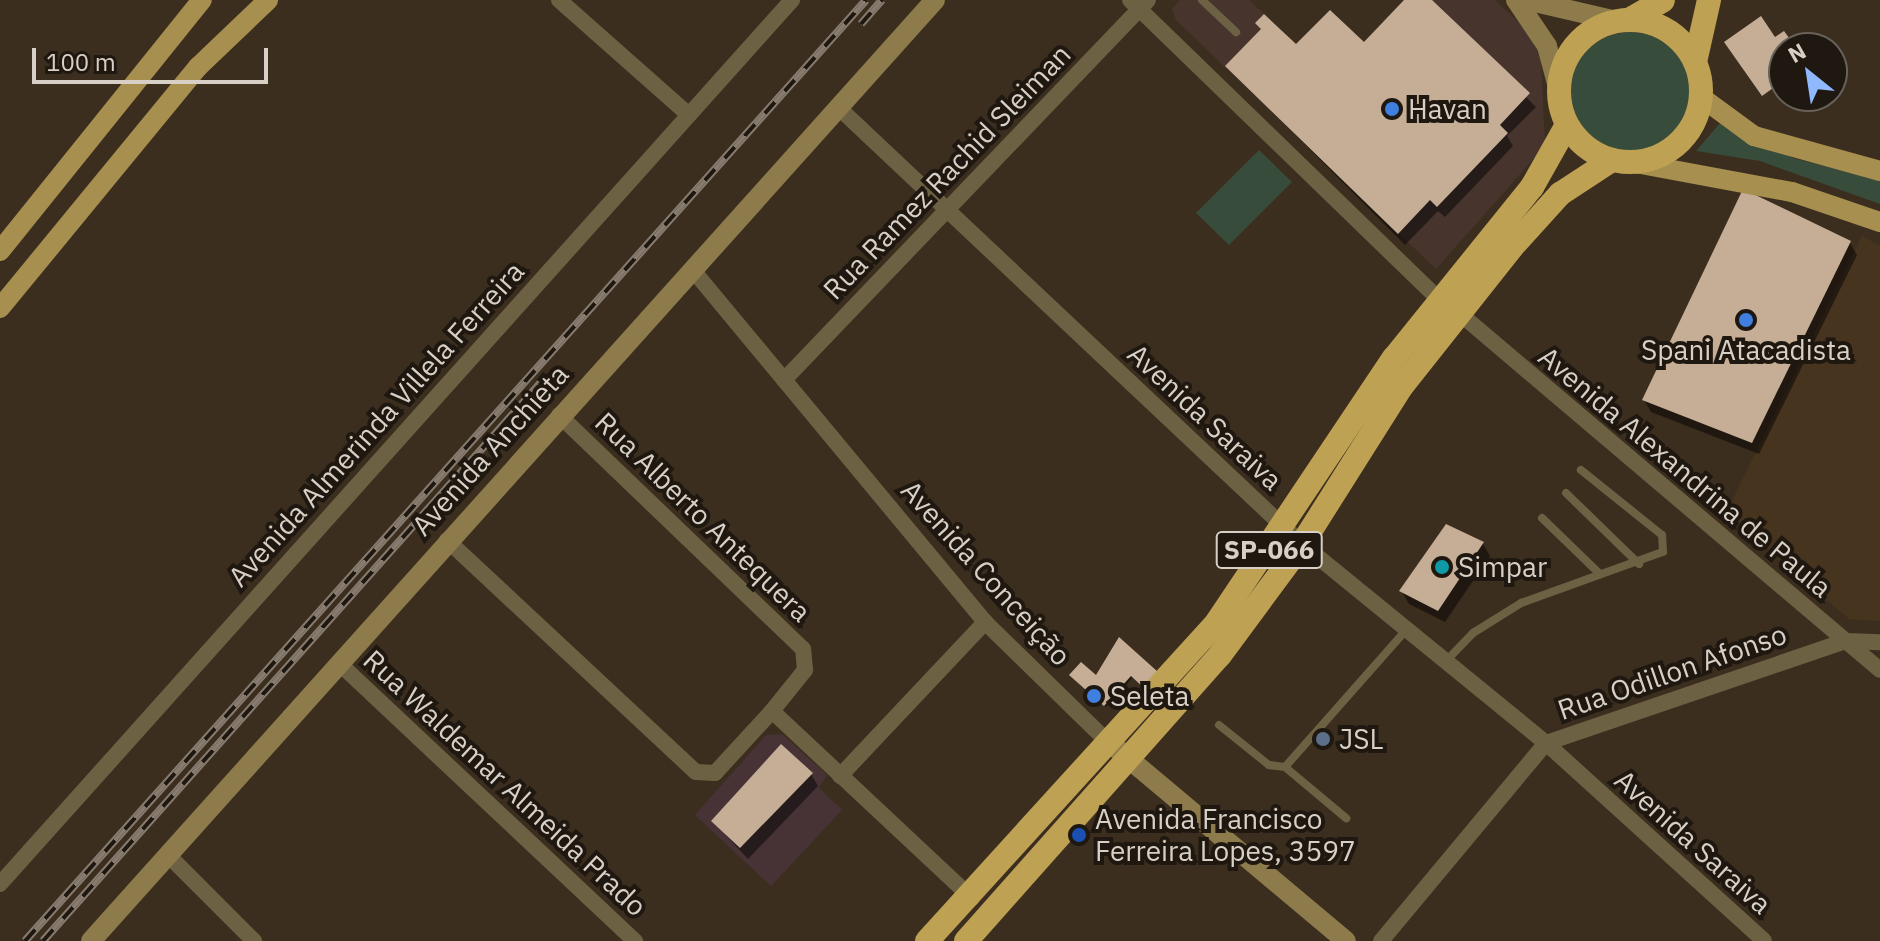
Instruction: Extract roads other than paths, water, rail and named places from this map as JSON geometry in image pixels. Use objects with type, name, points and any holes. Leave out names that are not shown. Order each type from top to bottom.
[{"type":"highway","points":[[1621,161],[1567,125],[1559,91],[1570,54],[1663,0]]},
{"type":"highway","points":[[1701,97],[1695,62],[1709,0]]},
{"type":"highway","points":[[1623,21],[1668,31],[1695,62]]},
{"type":"highway","name":"SP-066","points":[[927,941],[1220,655],[1302,544],[1402,386],[1448,305],[1560,194],[1621,161],[1650,159],[1685,136],[1701,97]]},
{"type":"highway","name":"SP-066","points":[[966,941],[1120,752],[1217,622],[1532,187],[1567,125]]},
{"type":"highway","points":[[941,941],[972,898]]},
{"type":"main road","points":[[0,251],[202,0]]},
{"type":"main road","points":[[0,308],[198,67],[268,0]]},
{"type":"main road","name":"Avenida Anchieta","points":[[91,941],[559,415],[935,0]]},
{"type":"main road","points":[[1516,0],[1547,46],[1559,91]]},
{"type":"main road","points":[[1526,0],[1623,21]]},
{"type":"main road","points":[[1701,97],[1754,136],[1880,171]]},
{"type":"main road","points":[[1621,161],[1792,192],[1880,222]]},
{"type":"main road","name":"Avenida Conceição","points":[[1120,752],[1346,941]]},
{"type":"street","points":[[559,0],[688,114]]},
{"type":"street","name":"Avenida Almerinda Villela Ferreira","points":[[0,884],[792,0]]},
{"type":"street","name":"Rua Ramez Rachid Sleiman","points":[[784,380],[1139,3]]},
{"type":"street","name":"Avenida Alexandrina de Paula","points":[[1139,3],[1448,305],[1880,670]]},
{"type":"street","name":"Avenida Saraiva","points":[[839,108],[1283,528],[1546,743],[1762,940]]},
{"type":"street","name":"Avenida Conceição","points":[[692,269],[985,622],[1120,752]]},
{"type":"street","name":"Rua Alberto Antequera","points":[[559,415],[808,658],[772,711]]},
{"type":"street","points":[[447,540],[696,772],[711,776],[772,711],[972,898]]},
{"type":"street","points":[[840,776],[985,622]]},
{"type":"street","name":"Rua Odillon Afonso","points":[[1381,941],[1546,743],[1845,641],[1880,642]]},
{"type":"street","name":"Rua Waldemar Almeida Prado","points":[[340,664],[635,941]]},
{"type":"street","points":[[168,855],[254,941]]},
{"type":"lane","points":[[1202,0],[1236,32]]},
{"type":"lane","points":[[1446,661],[1500,615],[1600,574],[1639,564],[1663,552],[1662,535],[1581,470]]},
{"type":"lane","points":[[1566,493],[1639,564]]},
{"type":"lane","points":[[1542,518],[1600,574]]},
{"type":"lane","points":[[1285,767],[1406,629]]},
{"type":"lane","points":[[1219,725],[1269,765],[1285,767],[1346,818]]},
{"type":"railway","points":[[25,941],[866,0]]},
{"type":"railway","points":[[861,24],[882,0]]},
{"type":"railway","points":[[43,941],[544,379]]},
{"type":"place","name":"Havan","points":[[1392,109]]},
{"type":"place","name":"Spani Atacadista","points":[[1746,320]]},
{"type":"place","name":"Simpar","points":[[1442,567]]},
{"type":"place","name":"Seleta","points":[[1094,696]]},
{"type":"place","name":"JSL","points":[[1323,739]]},
{"type":"place","name":"Avenida Francisco Ferreira Lopes, 3597","points":[[1079,835]]}]
